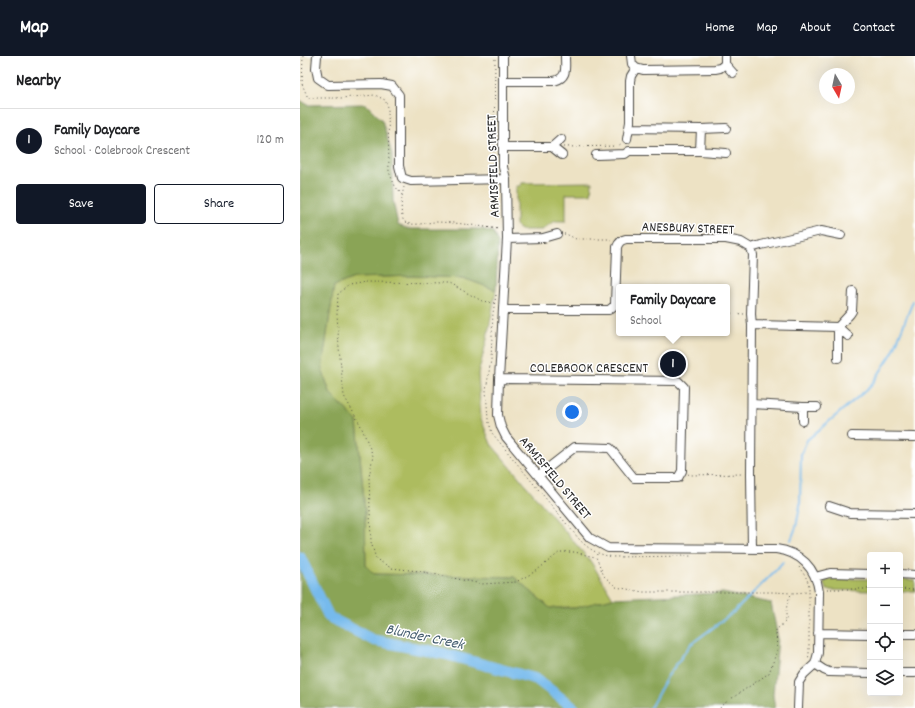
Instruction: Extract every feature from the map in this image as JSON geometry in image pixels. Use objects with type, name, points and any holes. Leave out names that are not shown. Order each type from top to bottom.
[{"type":"street","points":[[317,56],[316,68],[318,78],[328,85],[382,84],[392,86],[399,95],[399,166],[402,178],[411,182],[506,179]]},
{"type":"street","name":"ARMISFIELD STREET","points":[[503,56],[503,167],[506,179],[507,239],[499,380],[498,415],[501,428],[506,437],[590,538],[608,548],[776,549],[796,555],[804,561],[815,577],[819,588],[818,653],[811,662]]},
{"type":"street","points":[[503,81],[554,81],[560,79],[564,76],[565,72],[565,56]]},
{"type":"street","points":[[631,56],[632,64],[636,68],[643,70],[716,69],[720,68],[725,60],[732,73]]},
{"type":"street","points":[[627,139],[630,122],[630,81],[636,68]]},
{"type":"street","points":[[629,128],[726,128]]},
{"type":"street","points":[[700,151],[701,129]]},
{"type":"street","points":[[552,147],[561,139]]},
{"type":"street","points":[[503,147],[552,147],[562,155]]},
{"type":"street","points":[[596,155],[625,154],[629,151],[700,151],[726,153]]},
{"type":"street","points":[[751,248],[821,230],[840,235]]},
{"type":"street","points":[[507,239],[543,238],[557,234]]},
{"type":"street","name":"ANESBURY STREET","points":[[618,243],[626,239],[726,239],[741,242],[751,248],[753,255],[751,314],[752,549]]},
{"type":"street","points":[[617,284],[618,243]]},
{"type":"street","points":[[838,358],[838,327],[852,311],[853,291]]},
{"type":"street","points":[[503,310],[609,310],[616,306]]},
{"type":"street","points":[[752,325],[838,327],[848,336]]},
{"type":"street","name":"COLEBROOK CRESCENT","points":[[499,380],[678,381],[684,387],[682,471]]},
{"type":"street","points":[[752,404],[817,407]]},
{"type":"street","points":[[803,407],[803,421]]},
{"type":"street","points":[[852,436],[915,438]]},
{"type":"street","points":[[538,476],[575,447],[610,448],[634,478],[678,478],[682,471]]},
{"type":"street","points":[[829,506],[850,513],[915,514]]},
{"type":"street","points":[[815,577],[830,573],[867,574]]},
{"type":"street","points":[[903,574],[915,575]]},
{"type":"street","points":[[818,633],[867,634]]},
{"type":"street","points":[[903,634],[915,634]]},
{"type":"street","points":[[798,708],[799,682],[811,662],[829,672],[867,673]]},
{"type":"street","points":[[903,673],[915,673]]},
{"type":"path","points":[[303,56],[302,84],[308,98],[341,98],[375,95],[385,100],[388,107],[390,172],[395,186],[402,196]]},
{"type":"path","points":[[494,56],[494,179]]},
{"type":"path","points":[[552,147],[618,146],[627,139]]},
{"type":"path","points":[[406,179],[402,196],[401,216],[404,221],[409,224],[434,222],[499,229]]},
{"type":"path","points":[[557,234],[566,234],[576,239],[608,240],[618,243]]},
{"type":"path","points":[[495,303],[482,301],[449,283],[366,282],[349,285],[338,294],[337,314],[344,396],[361,426],[373,456],[369,477],[371,542],[376,559],[391,568],[419,571],[482,584],[516,582],[536,571],[560,552],[576,552],[596,557]]},
{"type":"path","points":[[496,295],[493,313],[491,360],[486,390],[486,409],[492,433],[585,546],[603,555],[614,557],[691,556]]},
{"type":"path","points":[[730,313],[751,314]]},
{"type":"path","points":[[682,471],[690,475],[751,474]]},
{"type":"path","points":[[598,553],[596,557],[604,576],[616,587],[642,592],[792,593],[810,591],[823,587],[828,589],[867,589]]},
{"type":"path","points":[[797,566],[807,579],[810,591],[809,655],[811,662]]},
{"type":"path","points":[[903,589],[915,590]]},
{"type":"path","points":[[720,708],[722,705],[769,674],[777,651],[776,630],[786,621],[786,608],[792,593]]},
{"type":"green space","points":[[300,100],[308,105],[366,104],[382,120],[392,154],[393,201],[398,225],[408,229],[481,229],[493,232],[498,243],[496,290],[463,278],[413,276],[354,278],[334,286],[322,369],[330,393],[357,421],[365,512],[366,566],[374,574],[514,577],[550,608],[575,608],[613,598],[723,593],[771,603],[778,638],[773,695],[775,708],[300,708]]},
{"type":"green space","points":[[592,182],[591,194],[566,194],[566,221],[554,221],[542,230],[521,230],[517,227],[516,186],[521,186],[521,183]]},
{"type":"green space","points":[[413,276],[463,278],[496,290],[487,339],[478,374],[481,419],[491,444],[591,562],[613,598],[575,608],[550,608],[514,577],[374,574],[366,566],[365,512],[357,421],[330,393],[322,369],[334,286],[354,278]]},
{"type":"green space","points":[[831,579],[867,579],[867,591],[827,590],[824,582]]},
{"type":"green space","points":[[903,579],[915,580],[915,591],[903,591]]},
{"type":"waterway","points":[[791,540],[796,527],[800,506],[801,454],[807,440],[871,386],[893,352],[913,301]]},
{"type":"waterway","name":"Blunder Creek","points":[[300,557],[329,617],[373,640],[445,654],[536,679],[574,708]]},
{"type":"waterway","points":[[650,708],[667,677],[691,644],[734,612],[783,562]]},
{"type":"place","name":"Family Daycare","points":[[673,364]]}]
